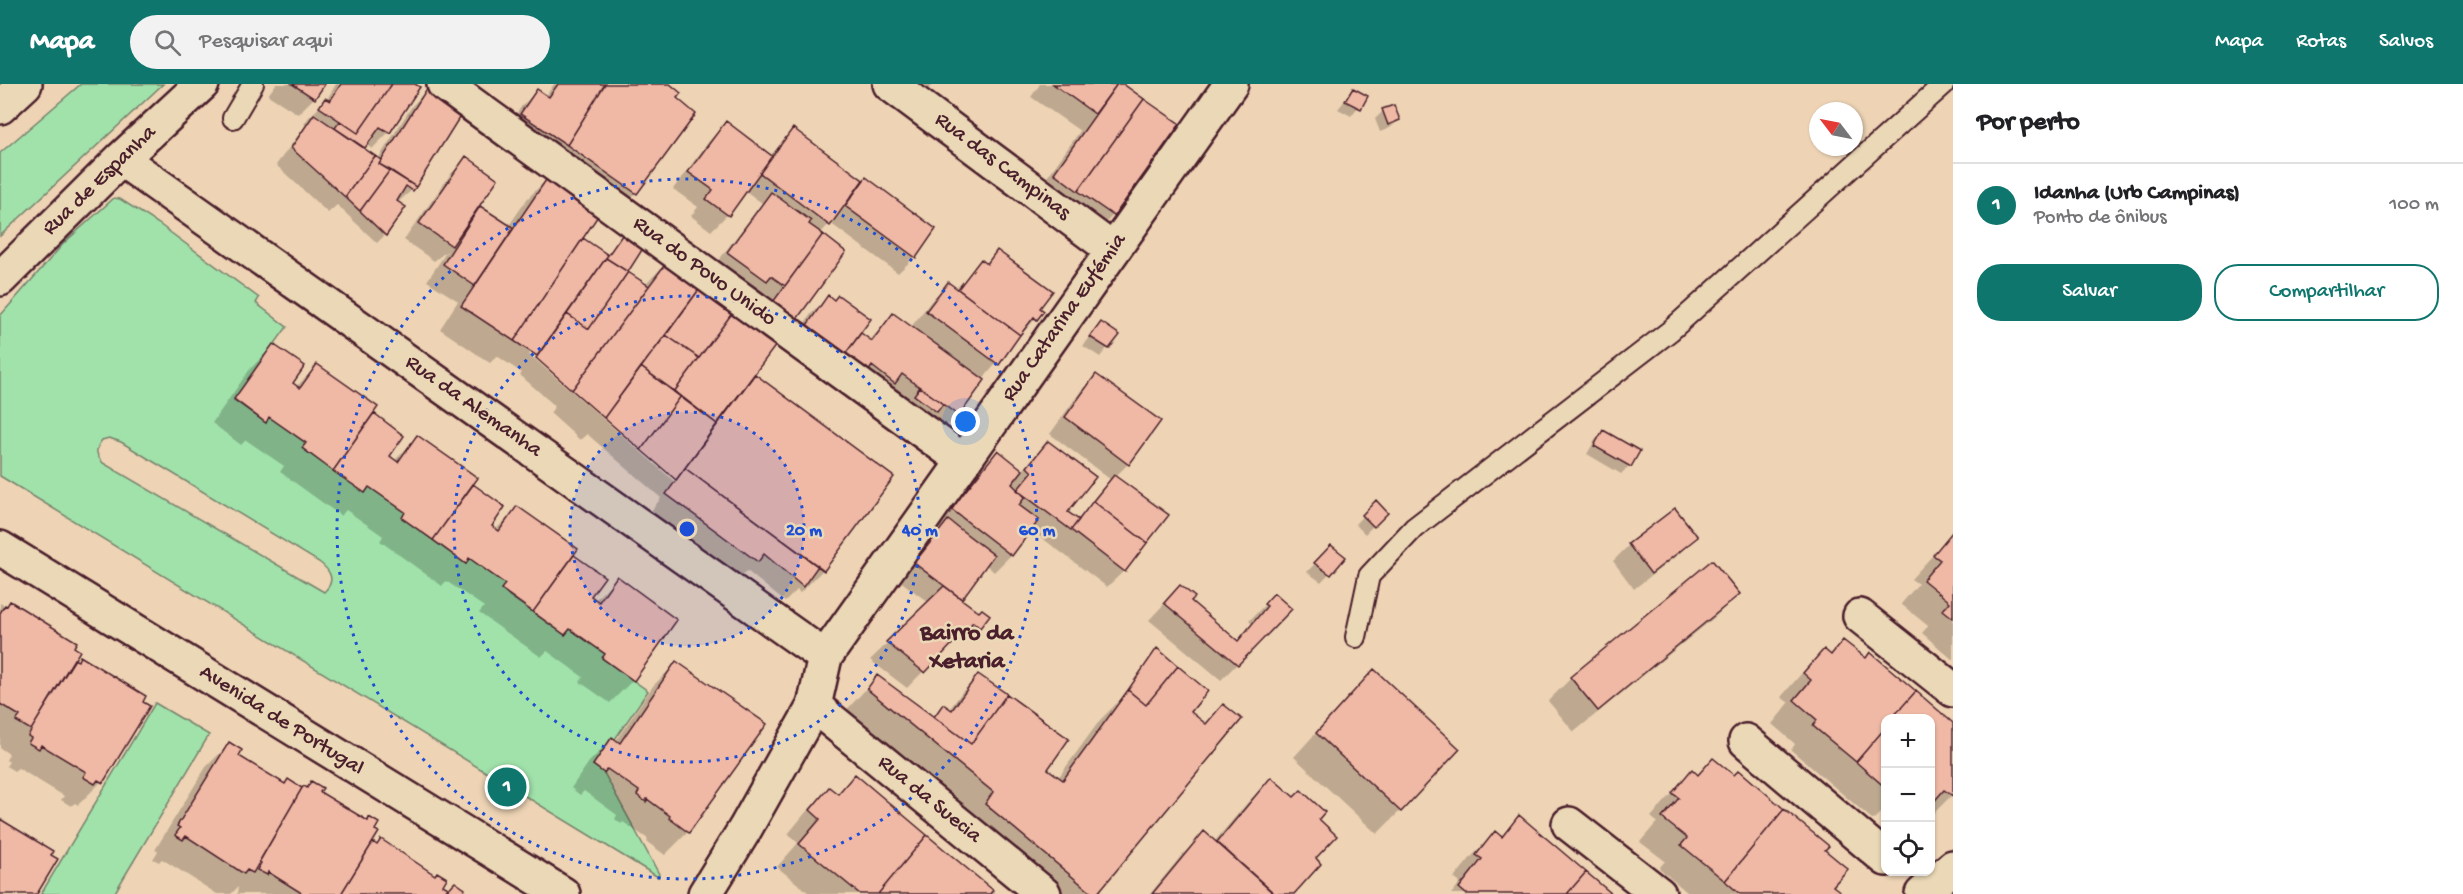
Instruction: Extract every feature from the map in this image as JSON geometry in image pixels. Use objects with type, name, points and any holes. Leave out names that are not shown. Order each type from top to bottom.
[{"type":"main road","points":[[0,107],[26,84]]},
{"type":"main road","name":"Rua de Espanha","points":[[0,279],[121,159],[202,84]]},
{"type":"main road","name":"Rua do Povo Unido","points":[[444,84],[964,461]]},
{"type":"main road","name":"Rua das Campinas","points":[[890,84],[1113,250]]},
{"type":"main road","name":"Rua Catarina Eufémia","points":[[705,894],[746,829],[814,706],[825,657],[1231,84]]},
{"type":"main road","name":"Rua da Alemanha","points":[[121,159],[825,657]]},
{"type":"main road","name":"Avenida de Portugal","points":[[0,548],[563,894]]},
{"type":"main road","points":[[1860,616],[1953,690]]},
{"type":"main road","name":"Rua da Suecia","points":[[814,706],[1044,894]]},
{"type":"main road","points":[[1746,741],[1881,854]]},
{"type":"main road","points":[[1569,824],[1659,894]]},
{"type":"main road","points":[[1916,886],[1953,867]]},
{"type":"lane","points":[[233,118],[253,84]]},
{"type":"lane","points":[[1356,637],[1369,576],[1414,528],[1670,331],[1944,84]]},
{"type":"green space","points":[[81,84],[163,84],[0,236],[0,153]]},
{"type":"green space","points":[[114,198],[120,199],[159,224],[259,298],[256,303],[287,327],[234,400],[265,422],[269,417],[306,443],[302,448],[365,493],[369,487],[405,512],[402,518],[466,564],[469,558],[505,584],[501,590],[565,635],[570,629],[605,654],[603,659],[648,691],[615,739],[611,738],[593,765],[604,773],[659,874],[658,877],[0,476],[0,316],[64,243]],"holes":[[[109,438],[121,442],[319,562],[329,573],[331,580],[328,588],[324,592],[103,463],[97,451],[102,440]]]},
{"type":"green space","points":[[155,703],[209,735],[114,894],[41,894]]},
{"type":"building","points":[[292,84],[325,84],[315,99]]},
{"type":"building","points":[[341,84],[392,84],[358,133],[319,107],[325,98],[330,101]]},
{"type":"building","points":[[392,84],[415,84],[420,87],[390,133],[380,127],[365,148],[335,128],[340,121],[358,133]]},
{"type":"building","points":[[558,84],[605,84],[567,145],[520,114],[537,89],[549,97]]},
{"type":"building","points":[[605,84],[670,84],[681,93],[677,98],[696,114],[637,194],[567,145]]},
{"type":"building","points":[[1053,84],[1117,84],[1095,114]]},
{"type":"building","points":[[1117,84],[1123,84],[1144,99],[1078,191],[1054,173]]},
{"type":"building","points":[[428,87],[464,110],[416,187],[379,164]]},
{"type":"building","points":[[1353,88],[1368,96],[1361,109],[1345,101]]},
{"type":"building","points":[[1144,99],[1180,124],[1114,216],[1078,191]]},
{"type":"building","points":[[1394,105],[1400,120],[1388,125],[1382,109]]},
{"type":"building","points":[[314,114],[375,156],[345,197],[291,148]]},
{"type":"building","points":[[726,121],[772,156],[729,216],[706,199],[713,190],[688,172]]},
{"type":"building","points":[[793,128],[863,180],[830,226],[760,173]]},
{"type":"building","points":[[375,156],[382,160],[379,164],[390,170],[360,211],[345,197]]},
{"type":"building","points":[[466,156],[498,179],[452,246],[419,223]]},
{"type":"building","points":[[390,170],[416,187],[413,191],[406,186],[397,201],[406,207],[386,236],[360,211]]},
{"type":"building","points":[[550,174],[602,210],[514,341],[461,306]]},
{"type":"building","points":[[866,177],[936,229],[916,258],[845,206]]},
{"type":"building","points":[[771,192],[811,221],[809,224],[823,234],[785,286],[771,276],[767,281],[727,252]]},
{"type":"building","points":[[480,206],[514,228],[475,286],[443,264]]},
{"type":"building","points":[[627,228],[647,242],[628,272],[606,258]]},
{"type":"building","points":[[823,234],[846,252],[797,319],[773,302]]},
{"type":"building","points":[[583,238],[608,255],[537,356],[514,341]]},
{"type":"building","points":[[997,250],[1053,291],[1040,308],[1044,311],[1037,320],[1034,317],[1020,335],[958,289],[981,259],[987,264]]},
{"type":"building","points":[[606,258],[628,272],[589,329],[567,314]]},
{"type":"building","points":[[669,259],[703,284],[604,418],[572,390]]},
{"type":"building","points":[[628,272],[649,286],[572,390],[536,358],[567,314],[589,329]]},
{"type":"building","points":[[948,282],[1020,335],[999,365],[926,311]]},
{"type":"building","points":[[703,284],[736,308],[699,358],[666,335]]},
{"type":"building","points":[[828,295],[834,300],[838,295],[871,319],[846,353],[807,325]]},
{"type":"building","points":[[736,308],[779,341],[717,424],[674,392]]},
{"type":"building","points":[[893,313],[985,380],[959,416],[902,374],[895,384],[872,366],[869,371],[846,353],[861,333],[872,341]]},
{"type":"building","points":[[1101,322],[1120,335],[1109,349],[1090,337]]},
{"type":"building","points":[[666,335],[699,358],[674,392],[641,367]]},
{"type":"building","points":[[273,344],[305,366],[293,383],[300,388],[317,364],[378,407],[333,471],[302,448],[306,443],[269,417],[266,423],[234,399]]},
{"type":"building","points":[[641,367],[681,396],[641,450],[604,418]]},
{"type":"building","points":[[755,374],[894,477],[824,571],[685,468]]},
{"type":"building","points":[[1096,374],[1161,421],[1129,465],[1065,417]]},
{"type":"building","points":[[920,387],[943,404],[937,412],[914,395]]},
{"type":"building","points":[[681,396],[717,424],[676,480],[641,450]]},
{"type":"building","points":[[374,413],[404,436],[390,456],[398,462],[417,435],[478,478],[433,540],[402,518],[405,512],[369,487],[365,493],[333,471]]},
{"type":"building","points":[[1603,430],[1640,451],[1631,467],[1594,446]]},
{"type":"building","points":[[1048,441],[1096,477],[1068,512],[1079,520],[1071,530],[1017,490],[1032,472],[1027,467]]},
{"type":"building","points":[[998,450],[1023,470],[1012,484],[1025,497],[1019,505],[1039,520],[1012,556],[951,509]]},
{"type":"building","points":[[685,468],[818,566],[803,587],[764,554],[758,562],[666,494]]},
{"type":"building","points":[[1114,475],[1169,515],[1147,543],[1093,501]]},
{"type":"building","points":[[473,484],[505,507],[492,526],[499,531],[517,506],[578,549],[533,612],[501,589],[505,584],[469,558],[466,564],[433,540]]},
{"type":"building","points":[[1376,500],[1388,513],[1374,527],[1362,515]]},
{"type":"building","points":[[1093,501],[1147,543],[1125,572],[1071,530]]},
{"type":"building","points":[[1675,508],[1698,537],[1651,574],[1628,544]]},
{"type":"building","points":[[948,520],[994,555],[962,599],[914,563]]},
{"type":"building","points":[[1953,531],[1953,618],[1943,610],[1950,602],[1923,580],[1940,560],[1933,555]]},
{"type":"building","points":[[1331,545],[1346,557],[1331,575],[1314,563]]},
{"type":"building","points":[[574,555],[605,577],[591,596],[599,602],[617,576],[677,620],[634,681],[602,658],[605,654],[570,629],[565,635],[533,612]]},
{"type":"building","points":[[1712,560],[1740,594],[1598,711],[1570,677]]},
{"type":"building","points":[[1180,585],[1195,597],[1191,601],[1238,641],[1267,606],[1264,604],[1274,593],[1292,609],[1238,665],[1164,603]]},
{"type":"building","points":[[944,586],[979,612],[982,609],[990,615],[980,628],[973,622],[925,673],[886,642]]},
{"type":"building","points":[[10,601],[77,642],[74,647],[80,651],[31,730],[16,721],[20,716],[0,704],[0,613]]},
{"type":"building","points":[[1843,640],[1866,658],[1870,652],[1916,691],[1896,714],[1881,714],[1881,733],[1856,762],[1813,726],[1817,720],[1794,700],[1811,680],[1803,673],[1824,649],[1831,655]]},
{"type":"building","points":[[1157,648],[1178,666],[1146,705],[1128,690]]},
{"type":"building","points":[[80,656],[146,696],[143,702],[150,706],[103,783],[98,780],[95,784],[83,777],[86,772],[41,745],[39,749],[28,743],[31,738],[28,736],[34,725],[74,659],[78,661]]},
{"type":"building","points":[[676,661],[767,724],[689,833],[647,799],[646,802],[637,795],[639,791],[607,769],[604,773],[593,765],[612,737],[620,743]]},
{"type":"building","points":[[1178,666],[1208,691],[1191,712],[1206,724],[1223,704],[1242,719],[1097,894],[1093,894],[985,804],[993,792],[867,689],[877,675],[971,744],[1007,694],[1069,739],[1048,769],[1063,780],[1128,690],[1146,705]]},
{"type":"building","points":[[1374,669],[1460,749],[1401,812],[1316,733]]},
{"type":"building","points":[[978,674],[1007,694],[971,744],[934,717],[943,704],[952,710]]},
{"type":"building","points":[[1916,691],[1953,723],[1953,796],[1944,790],[1935,800],[1935,714],[1896,714]]},
{"type":"building","points":[[1881,733],[1881,784],[1856,762]]},
{"type":"building","points":[[229,742],[242,750],[239,756],[285,784],[288,779],[302,788],[253,873],[247,870],[244,874],[186,836],[183,840],[175,835],[180,828],[177,826]]},
{"type":"building","points":[[1713,758],[1734,775],[1739,770],[1784,809],[1725,881],[1681,845],[1687,838],[1662,818],[1679,798],[1672,793],[1692,769],[1698,775]]},
{"type":"building","points":[[855,774],[927,835],[878,894],[860,894],[799,844],[820,819],[810,810],[829,787],[838,794]]},
{"type":"building","points":[[1271,777],[1294,797],[1301,790],[1325,812],[1319,819],[1337,836],[1316,858],[1321,864],[1294,894],[1275,894],[1217,842]]},
{"type":"building","points":[[311,781],[323,788],[320,792],[368,821],[369,817],[379,823],[375,830],[379,832],[341,894],[303,894],[268,872],[267,875],[257,870],[261,863],[259,862],[302,788],[304,786],[307,788]]},
{"type":"building","points":[[1784,809],[1829,846],[1825,850],[1848,869],[1833,886],[1841,892],[1839,894],[1740,894],[1725,881]]},
{"type":"building","points":[[1519,815],[1586,872],[1567,894],[1466,894],[1459,888],[1482,859],[1476,855],[1495,831],[1502,837]]},
{"type":"building","points":[[0,819],[53,851],[51,855],[58,859],[37,894],[0,894]]},
{"type":"building","points":[[1204,831],[1273,893],[1152,894]]},
{"type":"building","points":[[927,835],[993,890],[990,894],[878,894]]},
{"type":"building","points":[[381,839],[435,875],[437,872],[447,878],[443,885],[448,888],[444,894],[341,894],[373,842],[377,845]]},
{"type":"building","points":[[1586,872],[1612,894],[1567,894]]},
{"type":"building","points":[[455,882],[465,889],[464,891],[468,894],[444,894]]},
{"type":"place","name":"Idanha (Urb Campinas)","points":[[507,787]]},
{"type":"district","name":"Bairro da Xetaria","points":[[967,648]]}]
